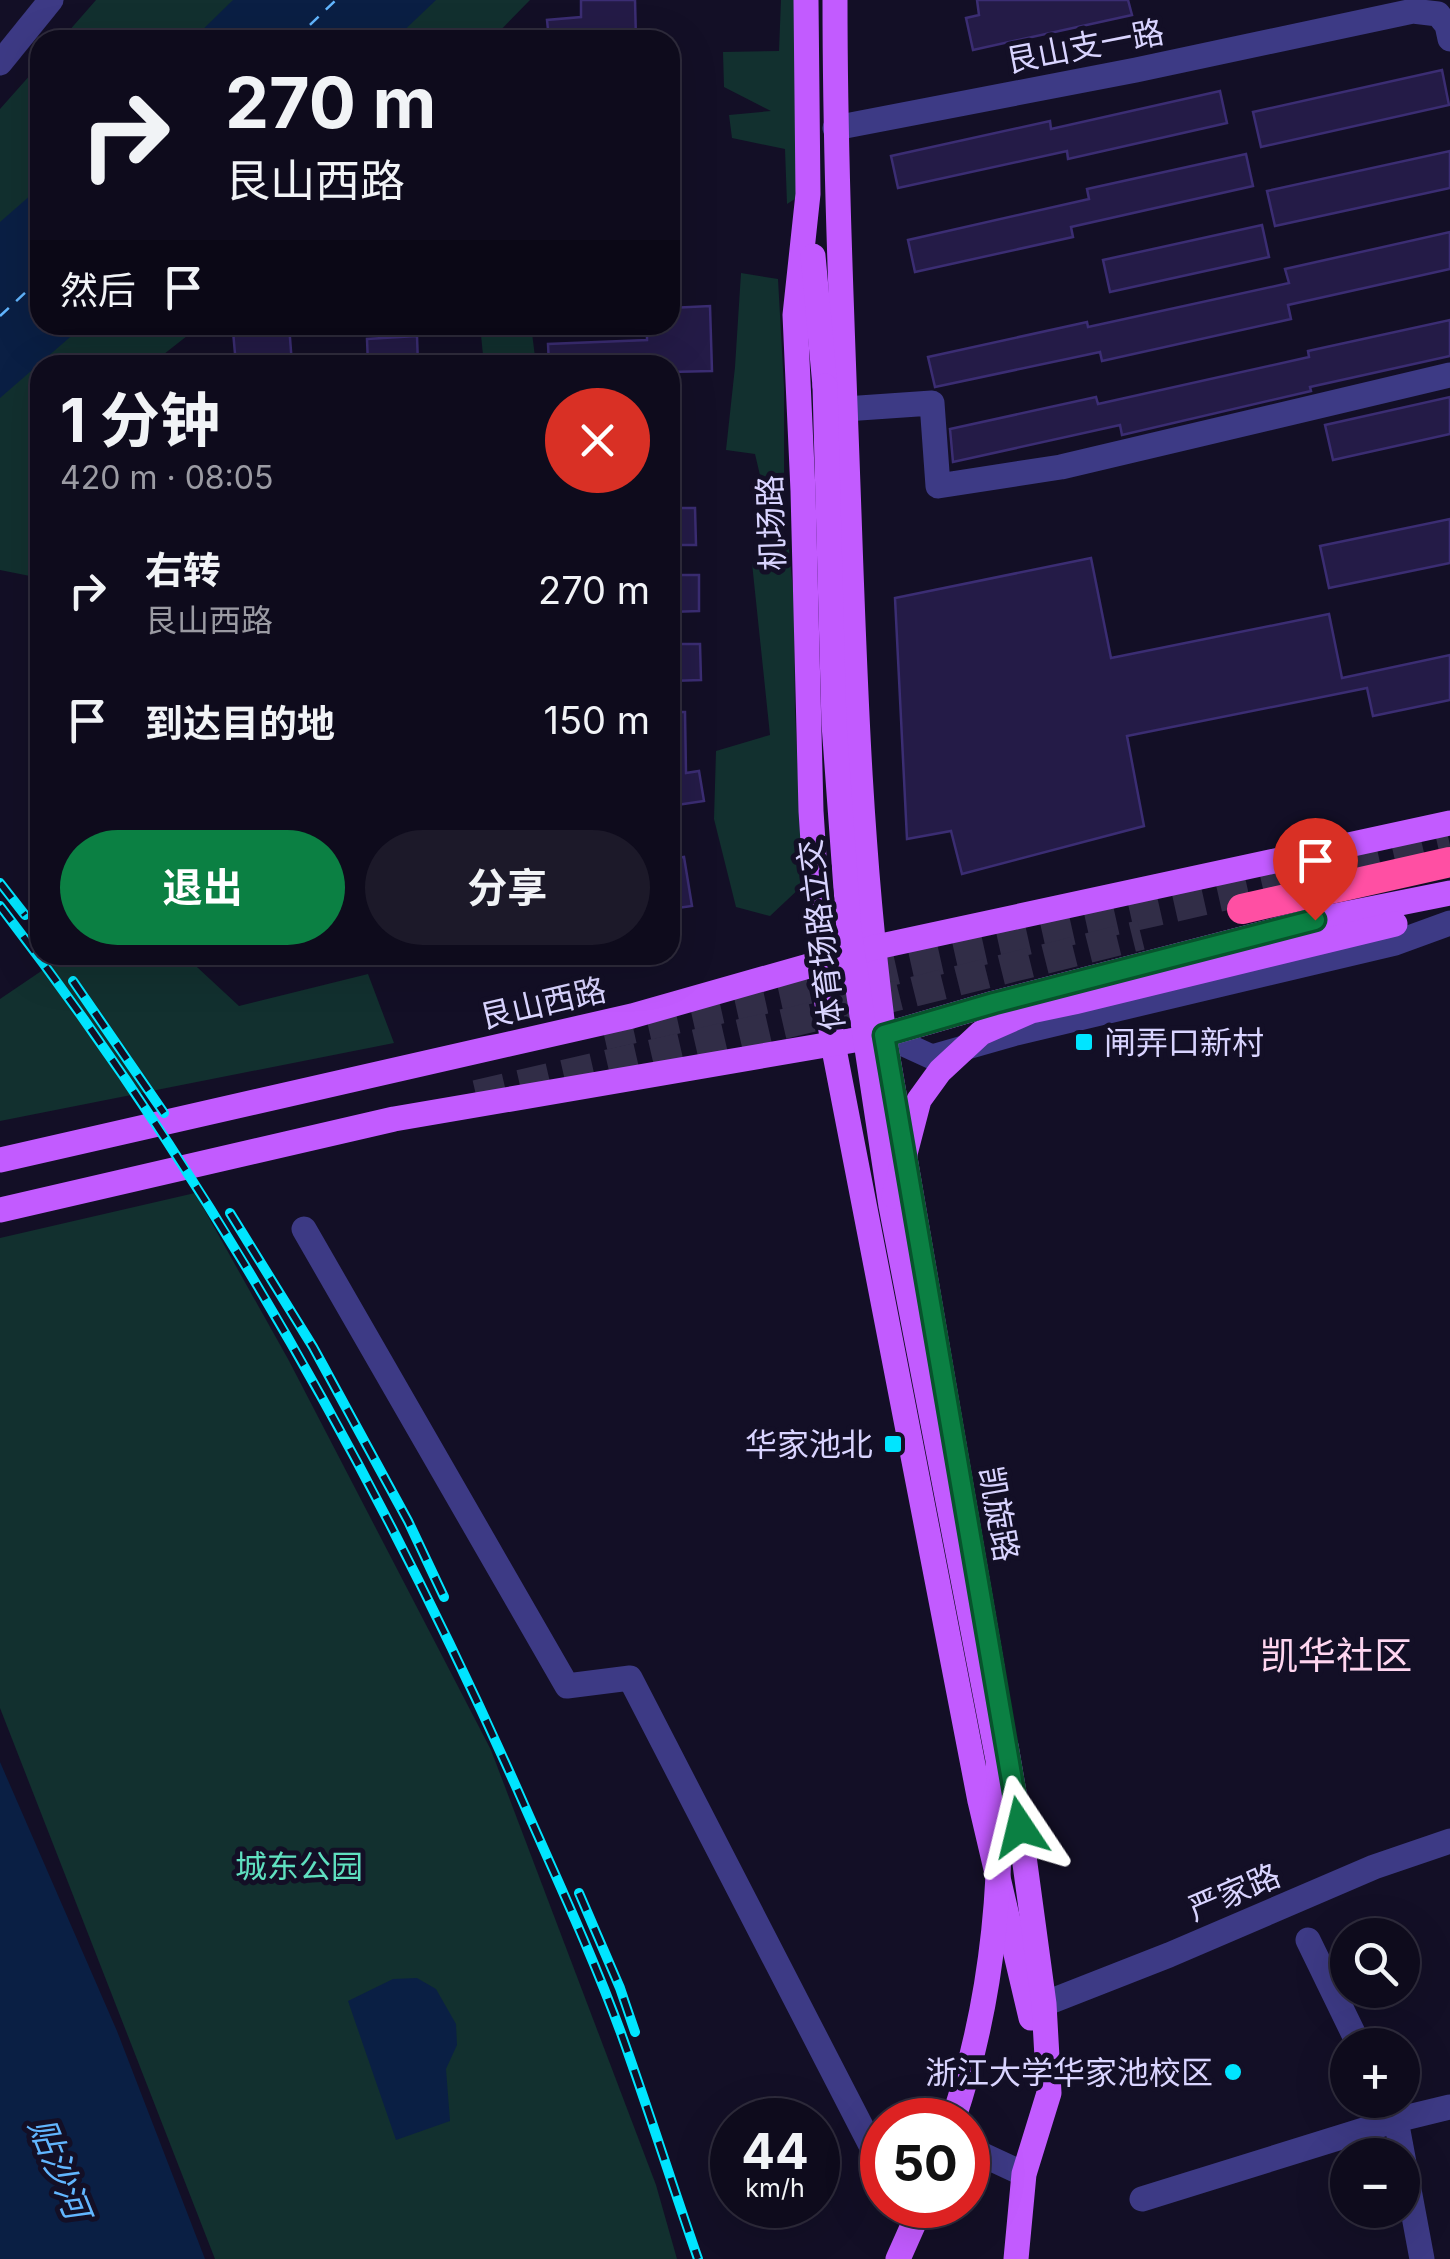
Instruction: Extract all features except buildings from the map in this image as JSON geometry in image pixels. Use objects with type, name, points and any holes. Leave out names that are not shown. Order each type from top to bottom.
[{"type":"highway","points":[[1242,910],[1450,862]]},
{"type":"main road","name":"机场路","points":[[806,0],[808,194],[796,315],[811,810],[822,964],[833,1044]]},
{"type":"main road","points":[[835,0],[844,409],[860,788],[872,948]]},
{"type":"main road","name":"体育场路立交","points":[[825,386],[835,135]]},
{"type":"main road","name":"体育场路立交","points":[[808,194],[825,386],[834,724],[848,930],[891,1206],[998,1760],[1001,1826],[988,1983],[960,2098]]},
{"type":"main road","name":"艮山西路","points":[[0,1160],[632,1016],[872,948],[1450,823]]},
{"type":"main road","points":[[0,1210],[394,1119],[884,1035],[1296,925],[1450,893]]},
{"type":"main road","points":[[891,1206],[920,1100],[940,1071],[981,1033],[1031,1011],[1395,924],[1450,903]]},
{"type":"main road","name":"凯旋路","points":[[872,948],[1016,1808],[1044,2004],[1049,2092],[1024,2174],[1016,2259]]},
{"type":"main road","points":[[833,1044],[980,1801],[1049,2092]]},
{"type":"main road","points":[[898,2259],[912,2228]]},
{"type":"street","points":[[0,63],[51,0]]},
{"type":"street","name":"艮山支一路","points":[[835,135],[1414,11],[1438,14],[1447,25],[1450,39]]},
{"type":"street","points":[[844,409],[932,404],[938,486],[1061,467],[1450,375]]},
{"type":"street","points":[[884,1035],[932,1056],[1395,943],[1450,923]]},
{"type":"street","points":[[304,1229],[566,1686],[630,1678],[860,2124]]},
{"type":"street","name":"严家路","points":[[1044,2004],[1374,1867],[1450,1840]]},
{"type":"street","points":[[1308,1940],[1351,2028]]},
{"type":"street","points":[[1420,2108],[1450,2106]]},
{"type":"street","points":[[1142,2199],[1369,2118]]},
{"type":"street","points":[[1393,2118],[1422,2259]]},
{"type":"street","points":[[990,2158],[1024,2174]]},
{"type":"green space","points":[[96,0],[530,0],[501,30],[70,30]]},
{"type":"green space","points":[[781,0],[797,0],[798,197],[787,204],[785,149],[732,138],[729,115],[771,111],[724,87],[723,52],[779,51]]},
{"type":"green space","points":[[30,75],[30,335],[188,335],[163,355],[30,355],[30,576],[0,570],[0,109]]},
{"type":"green space","points":[[741,273],[778,279],[784,387],[784,500],[767,505],[755,454],[726,450]]},
{"type":"green space","points":[[481,335],[532,335],[535,355],[483,355]]},
{"type":"green space","points":[[788,540],[794,600],[803,885],[770,916],[736,907],[714,819],[716,751],[770,735],[752,563]]},
{"type":"green space","points":[[50,965],[195,965],[239,1006],[368,974],[394,1043],[0,1121],[0,999]]},
{"type":"green space","name":"城东公园","points":[[195,1193],[288,1359],[491,1750],[656,2185],[677,2259],[215,2259],[0,1708],[0,1238]]},
{"type":"water","points":[[233,0],[436,0],[404,30],[202,30]]},
{"type":"water","points":[[30,196],[30,335],[72,335],[49,355],[30,355],[30,372],[0,398],[0,222]]},
{"type":"water","name":"贴沙河","points":[[0,1762],[117,2031],[205,2259],[0,2259]]},
{"type":"water","points":[[417,1978],[436,1989],[456,2024],[457,2045],[446,2069],[450,2121],[396,2140],[348,2001],[393,1979]]},
{"type":"ferry route","points":[[304,30],[336,0]]},
{"type":"ferry route","points":[[0,316],[30,288]]},
{"type":"tunnel","points":[[604,1035],[1450,845]]},
{"type":"tunnel","points":[[476,1095],[1141,935]]},
{"type":"railway","points":[[0,883],[25,915]]},
{"type":"railway","points":[[0,906],[30,947]]},
{"type":"railway","points":[[44,965],[151,1117],[221,1226],[288,1337],[411,1566],[468,1682],[598,1974],[698,2259]]},
{"type":"railway","points":[[73,981],[164,1113]]},
{"type":"railway","points":[[230,1213],[313,1347],[408,1521],[444,1597]]},
{"type":"railway","points":[[579,1893],[635,2032]]},
{"type":"place","name":"闸弄口新村","points":[[1084,1042]]},
{"type":"place","name":"华家池北","points":[[893,1444]]},
{"type":"place","name":"浙江大学华家池校区","points":[[1233,2072]]},
{"type":"district","name":"凯华社区","points":[[1336,1655]]},
{"type":"route","points":[[1020,1827],[884,1035],[1315,920]]}]
